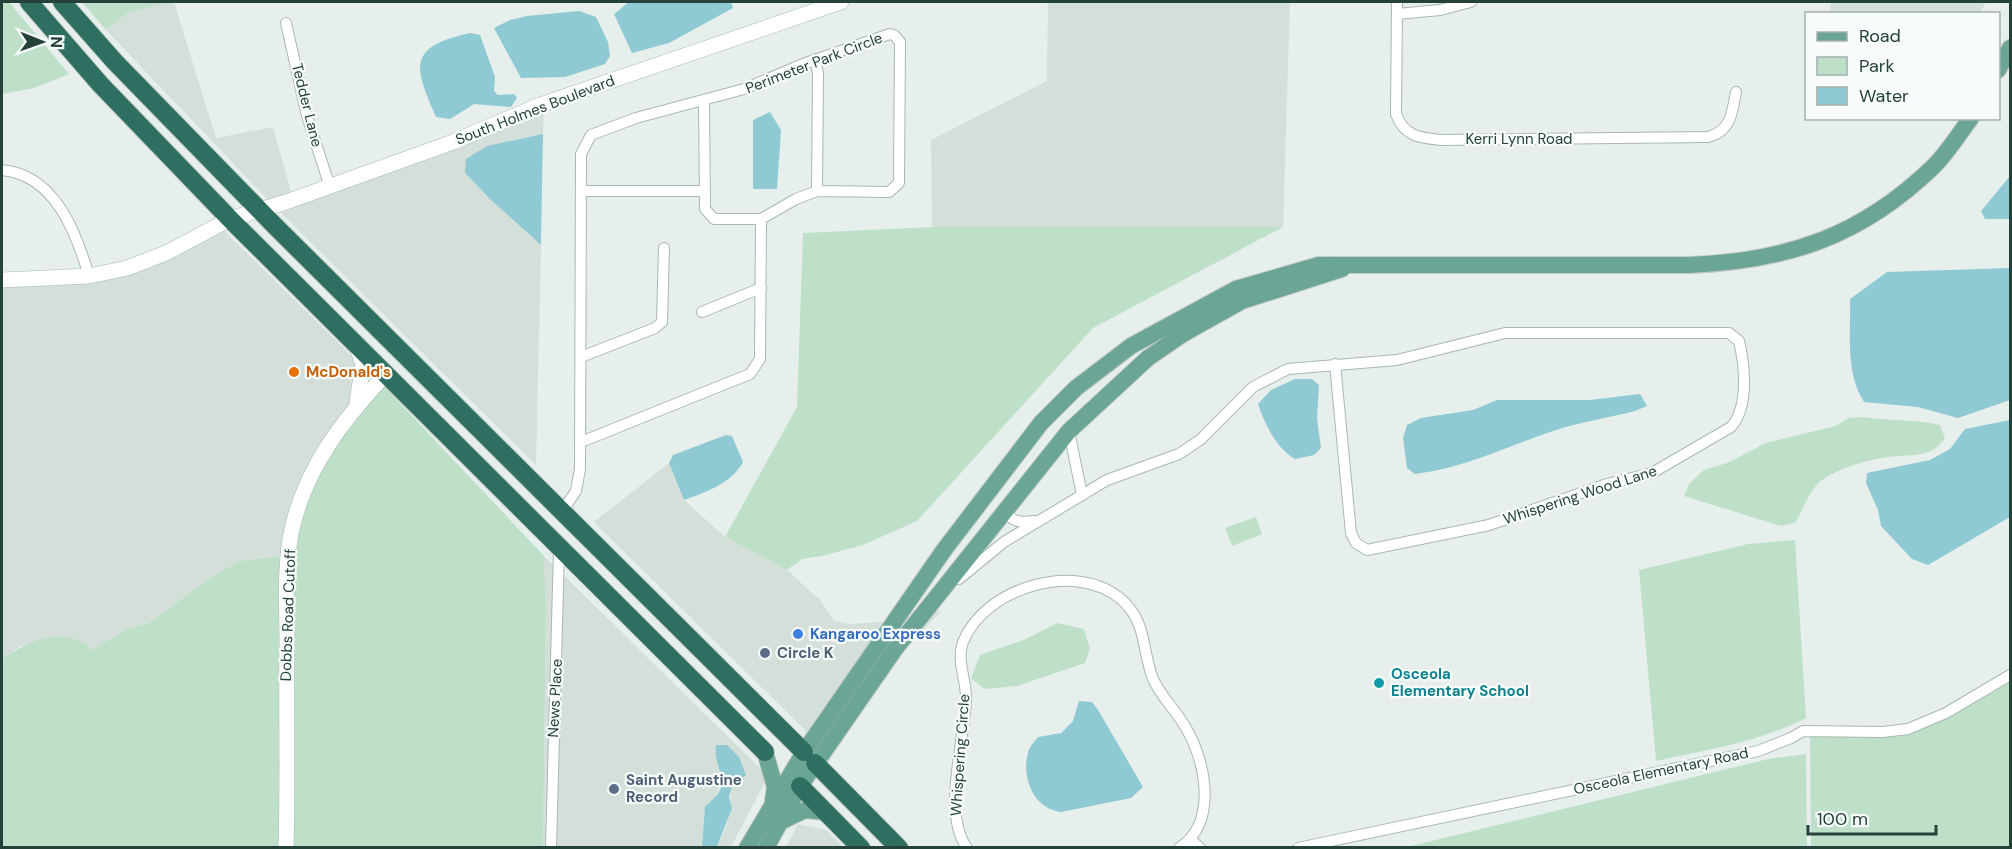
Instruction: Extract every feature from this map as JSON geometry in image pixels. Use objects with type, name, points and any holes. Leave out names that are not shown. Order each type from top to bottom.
[{"type":"highway","points":[[29,2],[93,77],[230,219],[765,752]]},
{"type":"highway","points":[[62,2],[115,62],[260,211],[899,848]]},
{"type":"highway","points":[[357,347],[369,348],[386,360],[395,360],[403,355]]},
{"type":"highway","points":[[385,375],[394,371],[411,373],[428,390],[441,393]]},
{"type":"highway","points":[[794,780],[861,848]]},
{"type":"main road","points":[[2000,66],[2010,48]]},
{"type":"main road","points":[[772,801],[794,780],[944,550],[1041,423],[1076,388],[1131,346],[1236,289],[1319,265],[1348,267],[1421,264],[1689,264],[1737,263],[1773,256],[1849,229],[1887,205],[1935,165],[1969,120]]},
{"type":"main road","points":[[810,757],[1069,431],[1148,357],[1183,334],[1242,301],[1348,267]]},
{"type":"main road","points":[[1056,408],[1066,415],[1069,431]]},
{"type":"main road","points":[[765,752],[794,780]]},
{"type":"main road","points":[[747,848],[772,801],[775,787],[765,752]]},
{"type":"main road","points":[[766,848],[780,822],[794,780]]},
{"type":"main road","points":[[780,822],[805,810],[826,812]]},
{"type":"street","name":"South Holmes Boulevard","points":[[2,280],[89,276],[147,261],[230,219],[330,187],[453,142],[540,105],[841,2]]},
{"type":"street","name":"Kerri Lynn Road","points":[[1397,2],[1396,114],[1403,129],[1415,136],[1441,140],[1708,138],[1723,131],[1729,122],[1736,92]]},
{"type":"street","points":[[1396,14],[1440,10],[1471,2]]},
{"type":"street","name":"Tedder Lane","points":[[286,23],[307,116],[330,187]]},
{"type":"street","name":"Perimeter Park Circle","points":[[561,513],[578,483],[581,442],[581,154],[591,135],[636,118],[744,89],[815,60],[890,34],[900,42],[899,183],[889,192],[817,191],[796,199],[761,219]]},
{"type":"street","points":[[815,60],[818,73],[817,191]]},
{"type":"street","points":[[581,442],[750,374],[760,359],[761,219],[714,219],[706,213],[704,100]]},
{"type":"street","points":[[2,170],[23,174],[53,198],[72,230],[89,276]]},
{"type":"street","points":[[581,191],[705,191]]},
{"type":"street","points":[[581,357],[655,328],[662,322],[664,248]]},
{"type":"street","points":[[702,312],[761,288]]},
{"type":"street","name":"Whispering Wood Lane","points":[[930,604],[1004,542],[1082,495],[1107,480],[1179,454],[1200,440],[1253,387],[1268,377],[1288,369],[1335,364],[1397,360],[1505,333],[1729,333],[1739,341],[1743,357],[1742,399],[1740,417],[1731,427],[1652,472],[1589,489],[1488,525],[1367,549],[1356,543],[1351,532],[1339,431],[1335,364]]},
{"type":"street","points":[[356,405],[363,364],[357,347]]},
{"type":"street","name":"Dobbs Road Cutoff","points":[[286,848],[287,581],[292,529],[327,444],[356,405],[385,375]]},
{"type":"street","points":[[1069,431],[1082,495]]},
{"type":"street","points":[[1004,510],[1008,517],[1022,523],[1043,519]]},
{"type":"street","name":"News Place","points":[[551,848],[559,549]]},
{"type":"street","name":"Whispering Circle","points":[[967,848],[958,831],[955,811],[966,699],[960,660],[963,642],[983,616],[1001,600],[1036,584],[1064,580],[1089,583],[1113,593],[1130,608],[1138,619],[1152,677],[1164,699],[1187,729],[1200,759],[1204,804],[1198,826],[1179,848]]},
{"type":"street","name":"Osceola Elementary Road","points":[[1298,848],[1758,751],[1783,742],[1803,730],[1883,732],[1908,729],[1946,713],[2010,675]]},
{"type":"street","points":[[1190,838],[1200,848]]},
{"type":"shaded area","points":[[166,2],[174,2],[216,138],[273,127],[291,192],[271,203],[106,30],[125,14]]},
{"type":"shaded area","points":[[1048,2],[1290,2],[1283,227],[932,227],[931,140],[1047,81]]},
{"type":"shaded area","points":[[1831,2],[1986,2],[1980,12],[1830,12]]},
{"type":"shaded area","points":[[544,108],[543,134],[487,146],[465,173],[541,245],[536,465],[278,210]]},
{"type":"shaded area","points":[[221,228],[356,360],[351,404],[284,556],[239,561],[207,580],[149,623],[129,628],[90,652],[20,646],[2,659],[2,284],[66,282]]},
{"type":"shaded area","points":[[669,463],[684,500],[725,537],[787,570],[820,600],[834,621],[850,624],[892,621],[941,611],[818,743],[594,522]]},
{"type":"shaded area","points":[[544,556],[768,776],[731,847],[717,847],[727,825],[732,787],[715,753],[721,768],[722,781],[714,799],[705,806],[702,847],[543,848],[546,610]]},
{"type":"shaded area","points":[[798,824],[826,830],[843,847],[786,847]]},
{"type":"green space","points":[[2,2],[9,2],[69,74],[34,88],[2,94]]},
{"type":"green space","points":[[82,2],[166,2],[126,14],[106,30]]},
{"type":"green space","points":[[932,227],[1283,227],[1093,328],[917,521],[863,545],[802,559],[787,570],[725,537],[797,407],[803,233]]},
{"type":"green space","points":[[382,384],[544,556],[546,610],[543,847],[291,848],[294,553],[307,499],[332,446]]},
{"type":"green space","points":[[1862,417],[1940,425],[1945,438],[1939,445],[1925,453],[1875,459],[1831,474],[1815,487],[1795,523],[1781,526],[1684,496],[1689,484],[1704,470],[1727,463],[1766,443],[1836,426],[1848,418]]},
{"type":"green space","points":[[1256,517],[1262,534],[1232,546],[1225,528]]},
{"type":"green space","points":[[1795,540],[1806,718],[1752,739],[1656,761],[1639,570],[1748,544]]},
{"type":"green space","points":[[284,556],[281,847],[2,847],[2,659],[33,642],[55,637],[77,640],[88,645],[90,651],[129,628],[149,623],[207,580],[239,561]]},
{"type":"green space","points":[[1057,623],[1084,629],[1090,649],[1085,663],[1017,686],[984,689],[971,678],[980,655],[1026,639]]},
{"type":"green space","points":[[2010,675],[2010,847],[1811,847],[1810,730],[1908,729]]},
{"type":"green space","points":[[1806,754],[1807,847],[1407,847],[1768,759]]},
{"type":"water","points":[[629,2],[731,2],[733,8],[669,43],[632,53],[614,14]]},
{"type":"water","points":[[579,11],[596,17],[608,42],[610,56],[605,64],[565,77],[521,78],[494,28],[510,20],[527,16]]},
{"type":"water","points":[[470,33],[480,35],[495,77],[494,91],[498,95],[514,94],[517,98],[511,107],[474,104],[450,119],[436,117],[423,84],[420,71],[421,61],[426,52],[435,45]]},
{"type":"water","points":[[770,112],[781,130],[777,189],[753,189],[753,120]]},
{"type":"water","points":[[543,134],[541,245],[465,173],[466,159],[487,146]]},
{"type":"water","points":[[2010,176],[2010,219],[1985,219],[1981,211]]},
{"type":"water","points":[[2010,268],[2010,400],[1958,418],[1918,407],[1864,402],[1851,365],[1850,299],[1887,272]]},
{"type":"water","points":[[1295,379],[1312,379],[1319,385],[1317,419],[1321,448],[1314,455],[1295,459],[1277,442],[1258,404],[1271,390]]},
{"type":"water","points":[[1640,394],[1647,406],[1635,411],[1563,428],[1451,467],[1415,474],[1407,468],[1403,438],[1407,425],[1421,418],[1473,410],[1497,400],[1590,400]]},
{"type":"water","points":[[2010,420],[2010,517],[1928,565],[1912,559],[1881,526],[1878,510],[1866,483],[1867,473],[1930,460],[1950,449],[1965,429]]},
{"type":"water","points":[[726,435],[732,436],[743,462],[738,470],[725,482],[684,500],[669,463],[673,455]]},
{"type":"water","points":[[1079,701],[1092,702],[1098,710],[1143,787],[1131,798],[1061,812],[1052,810],[1037,799],[1028,782],[1026,763],[1028,753],[1038,737],[1061,733],[1073,721]]},
{"type":"water","points":[[716,745],[727,745],[739,757],[746,775],[732,787],[729,797],[732,808],[717,847],[702,847],[705,806],[715,797],[722,783]]},
{"type":"place","name":"McDonald's","points":[[294,372]]},
{"type":"place","name":"Kangaroo Express","points":[[798,634]]},
{"type":"place","name":"Circle K","points":[[765,653]]},
{"type":"place","name":"Osceola Elementary School","points":[[1379,683]]},
{"type":"place","name":"Saint Augustine Record","points":[[614,789]]}]
